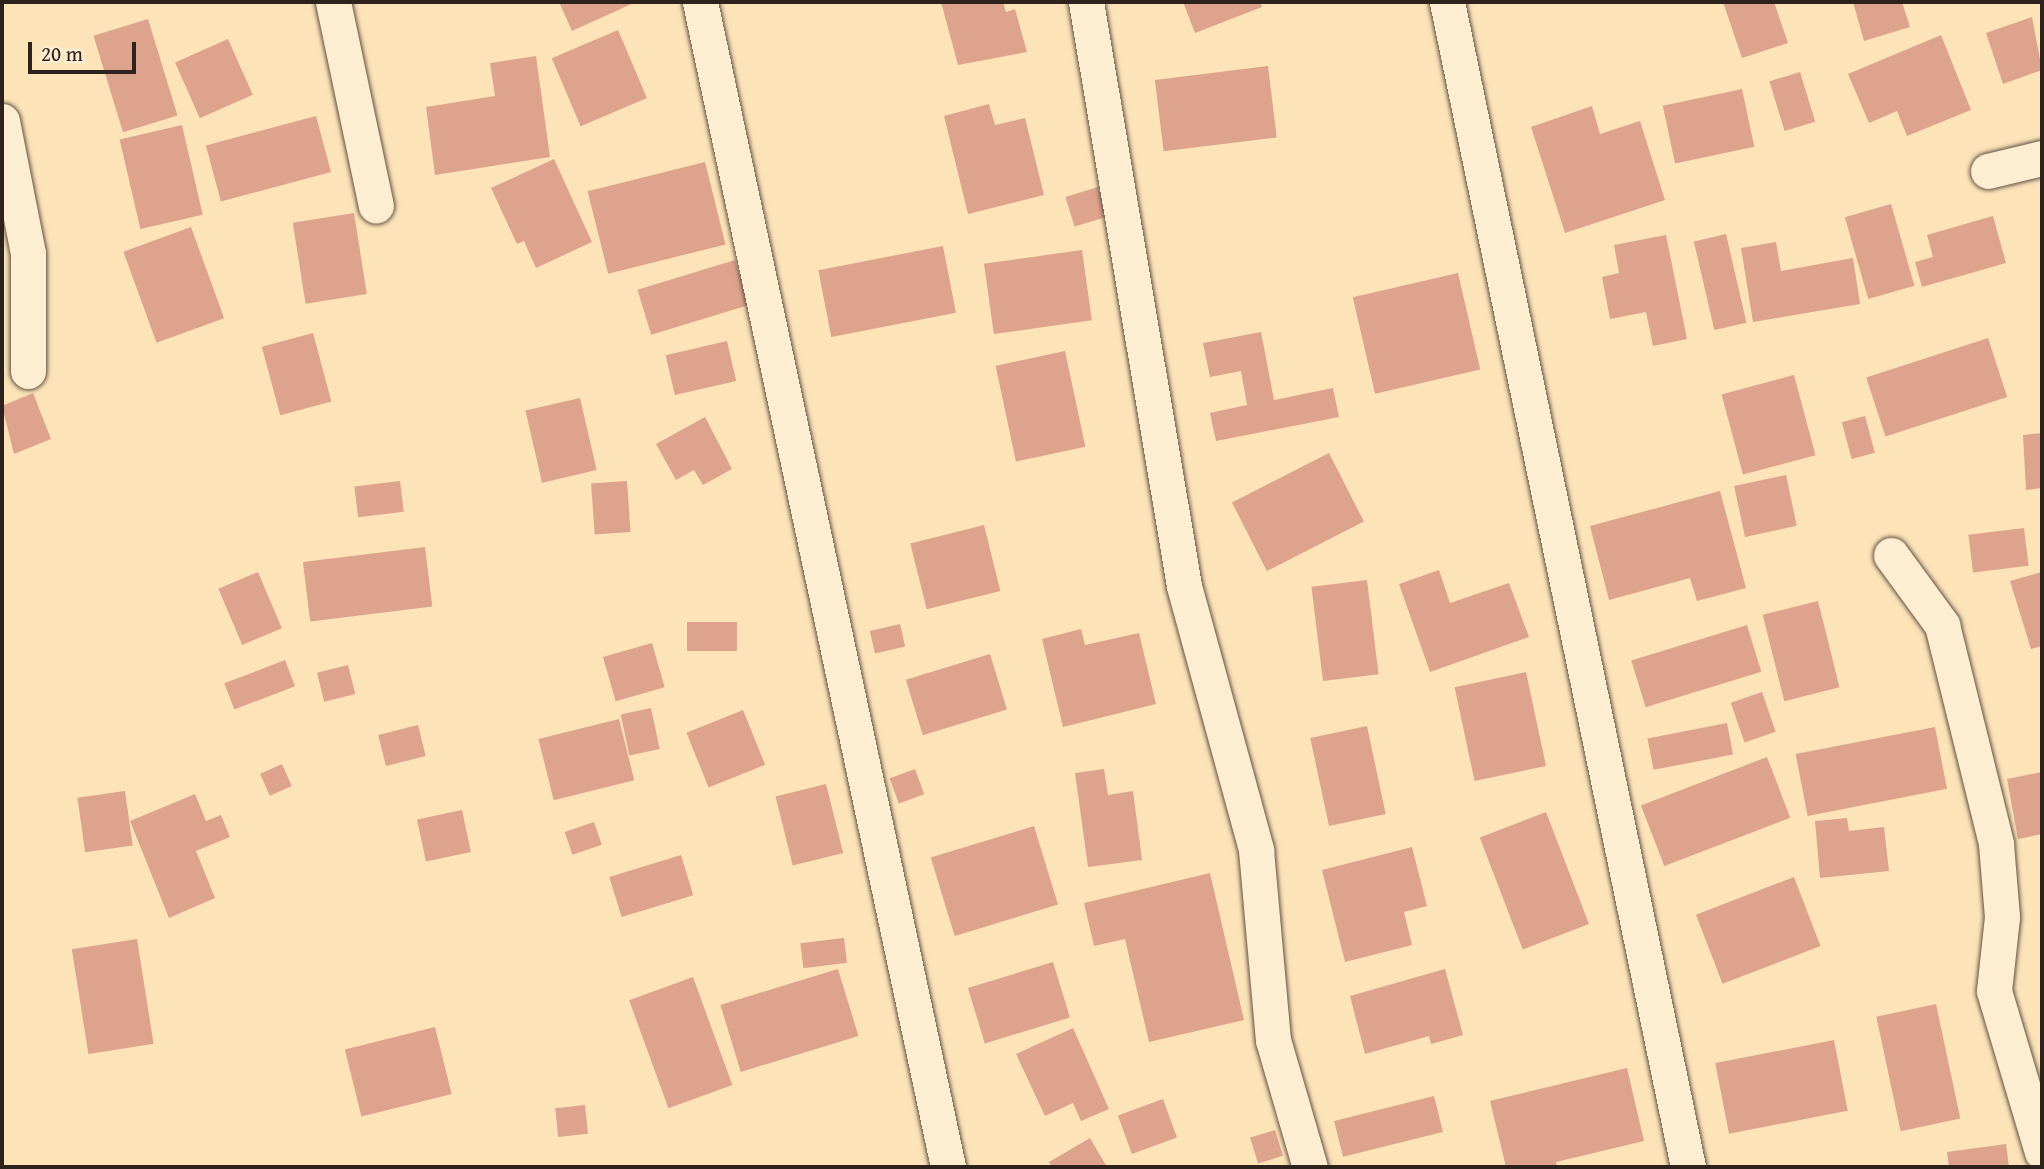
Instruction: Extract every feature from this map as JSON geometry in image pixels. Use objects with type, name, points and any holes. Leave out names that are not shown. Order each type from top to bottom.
[{"type":"street","points":[[333,2],[376,206]]},
{"type":"street","points":[[701,2],[948,1167]]},
{"type":"street","points":[[1086,2],[1184,586],[1256,849],[1273,1041],[1310,1167]]},
{"type":"street","points":[[1447,2],[1688,1167]]},
{"type":"street","points":[[2,121],[28,253],[28,372]]},
{"type":"street","points":[[1988,171],[2042,158]]},
{"type":"street","points":[[1891,555],[1942,625],[1996,844],[2002,917],[1994,991],[2042,1152]]},
{"type":"building","points":[[559,2],[636,2],[572,31]]},
{"type":"building","points":[[941,2],[1003,2],[1006,12],[1015,9],[1027,52],[958,65]]},
{"type":"building","points":[[1183,2],[1260,2],[1262,7],[1195,33]]},
{"type":"building","points":[[1723,2],[1774,2],[1788,43],[1742,58]]},
{"type":"building","points":[[1853,2],[1902,2],[1910,27],[1864,41]]},
{"type":"building","points":[[2032,17],[2042,70],[2003,84],[1986,33]]},
{"type":"building","points":[[148,19],[178,116],[123,132],[93,36]]},
{"type":"building","points":[[618,30],[647,98],[581,126],[552,58]]},
{"type":"building","points":[[1941,35],[1971,110],[1907,136],[1897,111],[1869,123],[1848,74]]},
{"type":"building","points":[[228,39],[253,95],[200,118],[175,63]]},
{"type":"building","points":[[536,56],[550,157],[435,175],[426,107],[495,96],[490,63]]},
{"type":"building","points":[[1268,66],[1277,137],[1164,151],[1155,80]]},
{"type":"building","points":[[1800,72],[1815,122],[1785,131],[1769,81]]},
{"type":"building","points":[[1742,89],[1754,147],[1675,164],[1663,106]]},
{"type":"building","points":[[989,104],[995,125],[1025,118],[1044,195],[968,214],[944,116]]},
{"type":"building","points":[[1592,106],[1600,134],[1640,121],[1665,200],[1565,233],[1531,127]]},
{"type":"building","points":[[316,116],[331,172],[221,202],[206,146]]},
{"type":"building","points":[[182,125],[203,215],[140,229],[120,139]]},
{"type":"building","points":[[554,159],[592,242],[536,268],[524,241],[517,244],[491,188]]},
{"type":"building","points":[[705,162],[726,244],[608,274],[588,191]]},
{"type":"building","points":[[1098,187],[1107,217],[1075,227],[1065,197]]},
{"type":"building","points":[[1891,204],[1914,286],[1868,299],[1845,217]]},
{"type":"building","points":[[354,213],[367,294],[306,304],[293,223]]},
{"type":"building","points":[[1993,216],[2006,263],[1922,287],[1915,262],[1933,257],[1927,235]]},
{"type":"building","points":[[191,227],[224,318],[157,343],[123,252]]},
{"type":"building","points":[[1726,234],[1746,323],[1714,330],[1694,241]]},
{"type":"building","points":[[1666,235],[1687,339],[1653,346],[1646,312],[1610,319],[1602,277],[1619,273],[1614,245]]},
{"type":"building","points":[[1776,242],[1781,271],[1853,258],[1860,304],[1753,322],[1741,248]]},
{"type":"building","points":[[943,246],[956,313],[831,337],[818,270]]},
{"type":"building","points":[[1082,250],[1092,320],[994,334],[984,264]]},
{"type":"building","points":[[735,260],[749,305],[651,335],[637,290]]},
{"type":"building","points":[[1458,273],[1480,369],[1375,394],[1353,297]]},
{"type":"building","points":[[1261,332],[1274,400],[1333,388],[1339,417],[1216,441],[1210,413],[1247,405],[1241,371],[1210,377],[1203,343]]},
{"type":"building","points":[[313,333],[331,402],[280,415],[262,347]]},
{"type":"building","points":[[1988,338],[2007,397],[1885,437],[1866,378]]},
{"type":"building","points":[[727,341],[736,381],[675,395],[666,355]]},
{"type":"building","points":[[1065,351],[1085,447],[1016,462],[996,366]]},
{"type":"building","points":[[1794,375],[1815,455],[1743,475],[1722,394]]},
{"type":"building","points":[[33,393],[51,439],[14,454],[2,406]]},
{"type":"building","points":[[580,398],[597,470],[542,483],[525,411]]},
{"type":"building","points":[[1865,416],[1875,453],[1852,459],[1842,422]]},
{"type":"building","points":[[705,417],[732,469],[703,485],[694,470],[676,480],[656,444]]},
{"type":"building","points":[[2042,433],[2042,488],[2026,490],[2023,435]]},
{"type":"building","points":[[1329,453],[1364,522],[1267,571],[1232,502]]},
{"type":"building","points":[[1786,475],[1797,526],[1745,537],[1734,486]]},
{"type":"building","points":[[400,481],[404,512],[358,517],[354,487]]},
{"type":"building","points":[[627,481],[631,532],[595,534],[591,484]]},
{"type":"building","points":[[1720,491],[1746,588],[1697,601],[1690,578],[1609,600],[1590,526]]},
{"type":"building","points":[[984,525],[1000,591],[927,609],[910,543]]},
{"type":"building","points":[[2024,528],[2029,566],[1973,573],[1968,535]]},
{"type":"building","points":[[425,547],[432,607],[310,622],[303,562]]},
{"type":"building","points":[[1439,570],[1450,603],[1509,583],[1529,637],[1430,672],[1399,584]]},
{"type":"building","points":[[258,572],[282,628],[242,645],[218,589]]},
{"type":"building","points":[[2042,572],[2042,646],[2031,649],[2010,581]]},
{"type":"building","points":[[1367,580],[1379,674],[1323,681],[1311,587]]},
{"type":"building","points":[[1818,601],[1840,687],[1784,701],[1763,615]]},
{"type":"building","points":[[687,622],[737,622],[737,651],[687,651]]},
{"type":"building","points":[[900,624],[905,646],[875,653],[870,631]]},
{"type":"building","points":[[1747,625],[1761,672],[1646,707],[1631,660]]},
{"type":"building","points":[[1081,629],[1085,645],[1139,633],[1156,704],[1063,727],[1042,639]]},
{"type":"building","points":[[652,643],[665,687],[616,701],[603,657]]},
{"type":"building","points":[[990,654],[1007,709],[923,735],[906,680]]},
{"type":"building","points":[[285,660],[295,686],[234,709],[224,683]]},
{"type":"building","points":[[348,665],[355,694],[324,702],[317,673]]},
{"type":"building","points":[[1526,672],[1546,766],[1475,781],[1455,687]]},
{"type":"building","points":[[1762,692],[1776,732],[1744,742],[1731,703]]},
{"type":"building","points":[[651,708],[660,749],[629,756],[621,714]]},
{"type":"building","points":[[743,710],[765,765],[709,788],[686,733]]},
{"type":"building","points":[[619,719],[634,780],[554,800],[538,739]]},
{"type":"building","points":[[1727,723],[1733,754],[1654,770],[1647,738]]},
{"type":"building","points":[[418,725],[426,756],[386,766],[378,735]]},
{"type":"building","points":[[1367,726],[1386,814],[1329,826],[1310,738]]},
{"type":"building","points":[[1935,727],[1947,789],[1808,816],[1796,754]]},
{"type":"building","points":[[1767,757],[1790,818],[1664,866],[1641,805]]},
{"type":"building","points":[[282,764],[292,786],[270,796],[260,774]]},
{"type":"building","points":[[915,769],[924,794],[899,804],[890,778]]},
{"type":"building","points":[[1104,769],[1108,795],[1133,791],[1142,860],[1088,867],[1075,773]]},
{"type":"building","points":[[2042,772],[2042,834],[2018,839],[2007,779]]},
{"type":"building","points":[[826,784],[843,853],[793,865],[776,797]]},
{"type":"building","points":[[125,791],[133,845],[85,852],[77,798]]},
{"type":"building","points":[[195,794],[206,821],[221,815],[230,837],[196,851],[215,898],[169,918],[130,821]]},
{"type":"building","points":[[462,810],[471,852],[426,862],[417,820]]},
{"type":"building","points":[[1546,812],[1589,924],[1523,949],[1480,837]]},
{"type":"building","points":[[1847,818],[1849,831],[1884,827],[1889,871],[1820,878],[1815,821]]},
{"type":"building","points":[[594,822],[602,845],[573,855],[565,832]]},
{"type":"building","points":[[1034,826],[1058,904],[955,936],[931,858]]},
{"type":"building","points":[[1412,847],[1427,906],[1404,912],[1412,945],[1345,962],[1322,870]]},
{"type":"building","points":[[681,855],[693,895],[622,917],[609,877]]},
{"type":"building","points":[[1210,873],[1244,1020],[1149,1042],[1125,939],[1094,946],[1084,903]]},
{"type":"building","points":[[1794,877],[1821,946],[1722,984],[1696,915]]},
{"type":"building","points":[[844,938],[847,963],[803,968],[800,943]]},
{"type":"building","points":[[137,939],[154,1044],[88,1054],[72,949]]},
{"type":"building","points":[[1053,962],[1070,1017],[985,1043],[968,988]]},
{"type":"building","points":[[838,969],[858,1036],[741,1072],[720,1005]]},
{"type":"building","points":[[1445,969],[1463,1035],[1431,1044],[1429,1036],[1365,1054],[1350,996]]},
{"type":"building","points":[[693,977],[732,1085],[668,1108],[629,1000]]},
{"type":"building","points":[[1936,1004],[1960,1118],[1901,1131],[1876,1017]]},
{"type":"building","points":[[435,1027],[452,1094],[361,1116],[345,1049]]},
{"type":"building","points":[[1073,1028],[1109,1109],[1081,1121],[1073,1103],[1045,1116],[1016,1054]]},
{"type":"building","points":[[1834,1040],[1848,1111],[1729,1134],[1715,1063]]},
{"type":"building","points":[[1627,1068],[1644,1141],[1556,1162],[1557,1167],[1506,1167],[1490,1101]]},
{"type":"building","points":[[1434,1096],[1443,1132],[1343,1157],[1334,1121]]},
{"type":"building","points":[[1163,1099],[1177,1138],[1132,1154],[1118,1115]]},
{"type":"building","points":[[585,1105],[588,1134],[558,1137],[555,1108]]},
{"type":"building","points":[[1275,1130],[1283,1156],[1258,1163],[1250,1138]]},
{"type":"building","points":[[1090,1138],[1107,1167],[1052,1167],[1049,1162]]},
{"type":"building","points":[[2006,1144],[2009,1167],[1949,1167],[1947,1152]]}]
